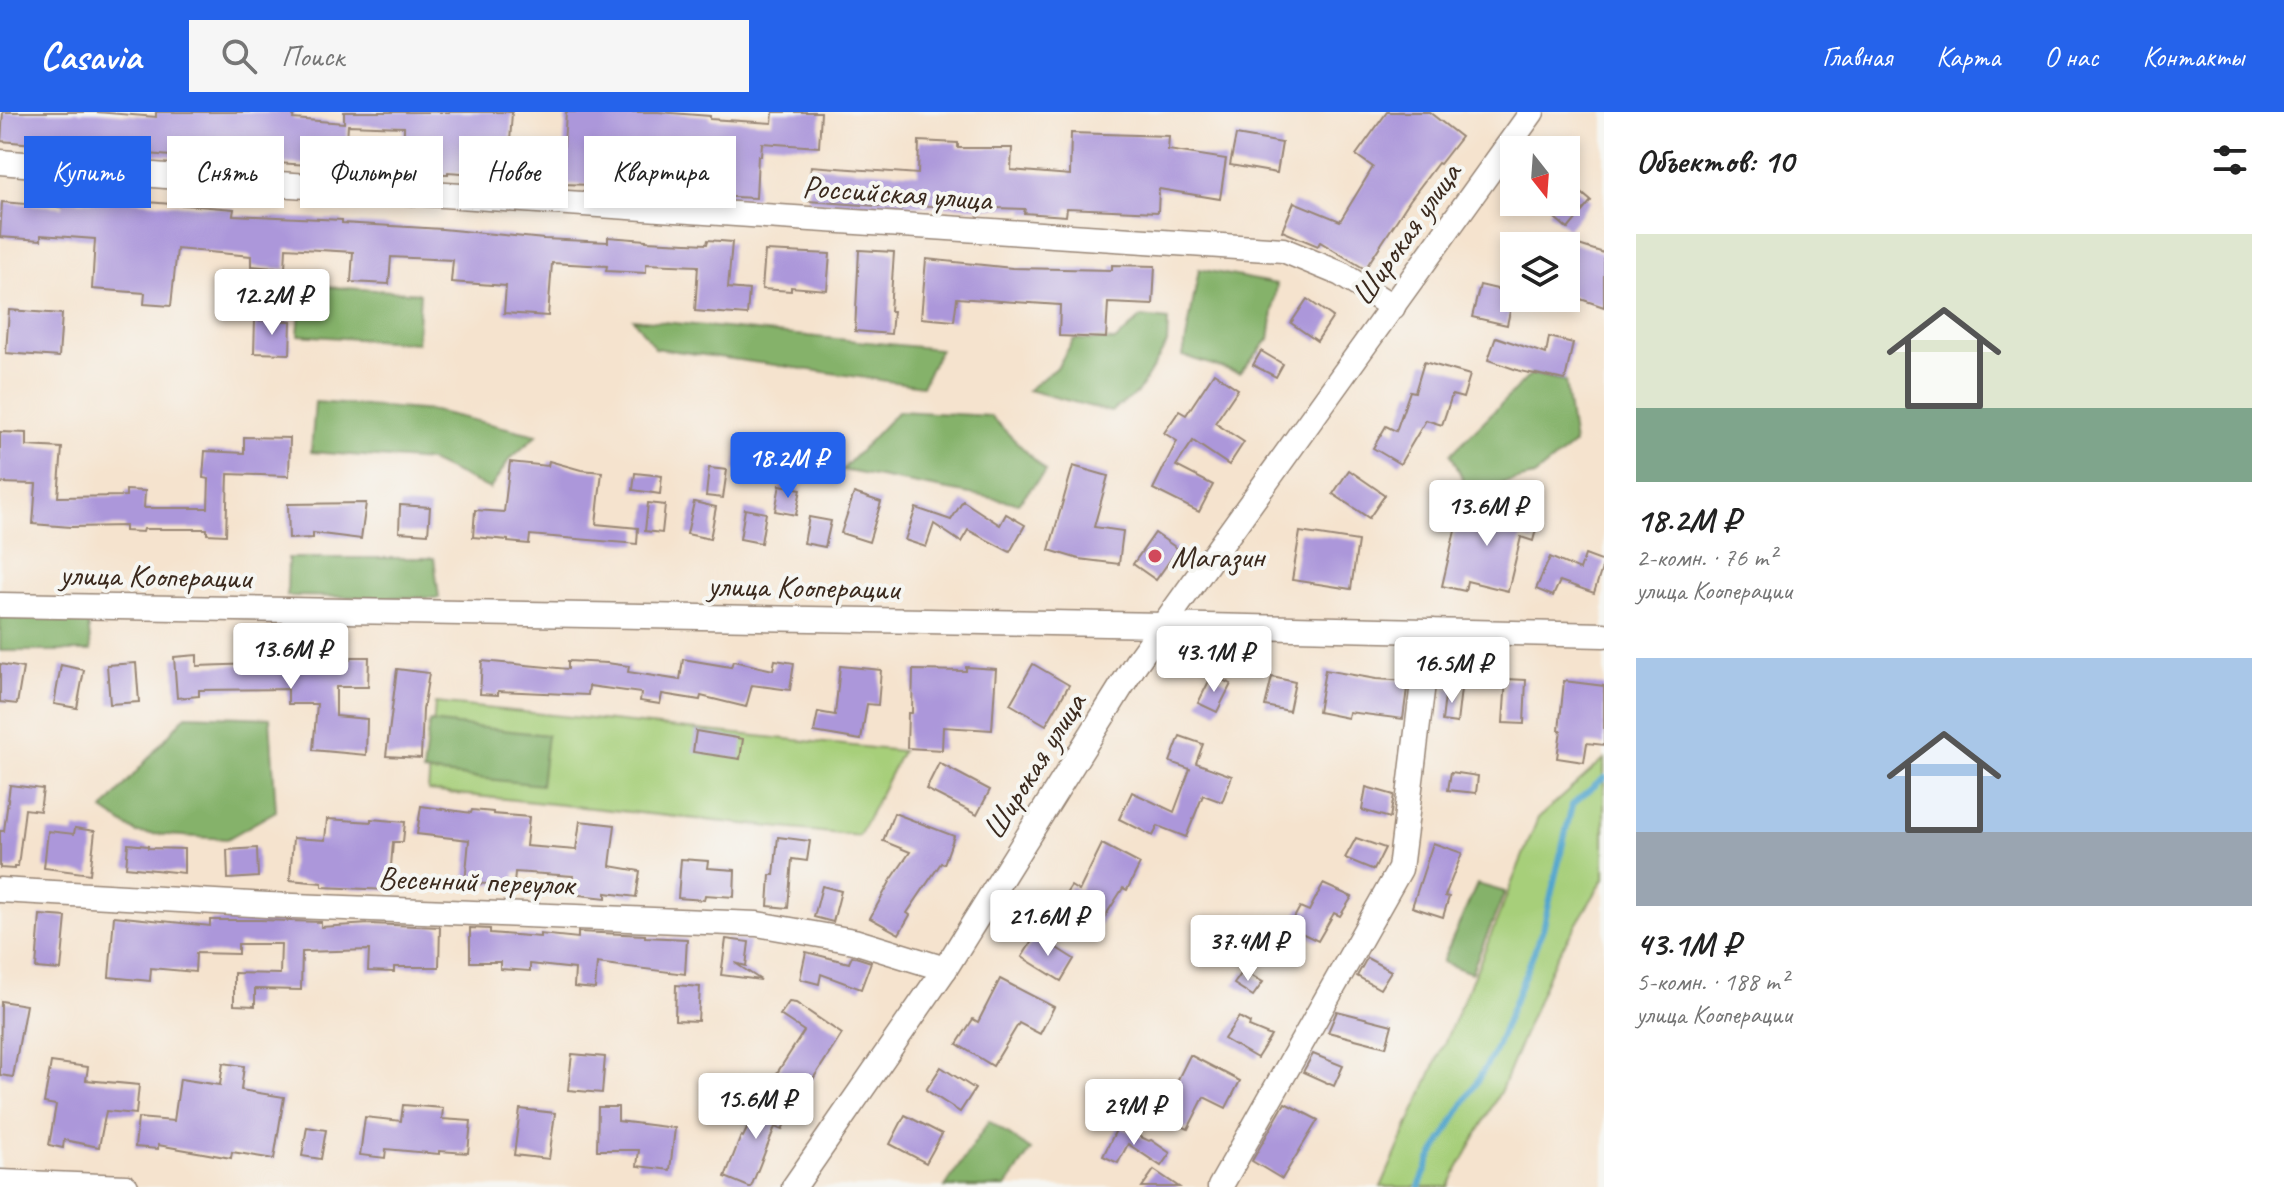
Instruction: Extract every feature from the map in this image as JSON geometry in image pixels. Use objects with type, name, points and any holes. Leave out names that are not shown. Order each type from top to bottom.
[{"type":"street","name":"Широкая улица","points":[[794,1187],[945,969],[1136,663],[1532,112]]},
{"type":"street","name":"Российская улица","points":[[0,162],[217,180],[1283,250],[1341,274],[1393,307]]},
{"type":"street","name":"улица Кооперации","points":[[0,605],[1604,635]]},
{"type":"street","points":[[1220,1187],[1400,869],[1432,631]]},
{"type":"street","name":"Весенний переулок","points":[[0,890],[268,905],[757,924],[854,941],[945,969]]},
{"type":"street","points":[[0,1182],[126,1187]]},
{"type":"green space","points":[[1199,269],[1277,284],[1269,339],[1240,373],[1183,356]]},
{"type":"green space","points":[[302,285],[420,293],[417,343],[298,335]]},
{"type":"green space","points":[[1142,317],[1168,320],[1167,344],[1138,392],[1111,412],[1028,390],[1058,366],[1074,339],[1115,341]]},
{"type":"green space","points":[[633,319],[940,349],[922,386],[655,348]]},
{"type":"green space","points":[[1531,374],[1565,381],[1574,444],[1534,476],[1468,491],[1451,454]]},
{"type":"green space","points":[[315,402],[434,411],[537,435],[509,460],[490,489],[430,461],[311,452]]},
{"type":"green space","points":[[898,411],[990,416],[1046,471],[1018,503],[842,470]]},
{"type":"green space","points":[[288,558],[434,558],[439,598],[287,596]]},
{"type":"green space","points":[[0,612],[87,612],[91,651],[0,651]]},
{"type":"green space","points":[[435,703],[902,751],[859,836],[428,791]]},
{"type":"green space","points":[[186,715],[270,718],[276,811],[227,839],[137,833],[103,810]]},
{"type":"green space","points":[[429,722],[547,735],[541,785],[423,772]]},
{"type":"green space","points":[[1604,759],[1604,879],[1554,961],[1501,1090],[1448,1187],[1381,1187],[1479,964],[1538,818]]},
{"type":"green space","points":[[1477,884],[1505,892],[1471,973],[1442,962]]},
{"type":"green space","points":[[989,1121],[1031,1150],[1006,1187],[945,1187]]},
{"type":"building","points":[[3,112],[96,112],[156,117],[156,112],[294,112],[293,119],[344,123],[344,112],[512,112],[510,136],[459,136],[459,173],[448,174],[443,174],[443,136],[404,136],[404,127],[348,125],[347,136],[300,136],[300,164],[284,164],[284,136],[167,136],[167,156],[151,154],[151,136],[24,136],[24,143],[1,141]]},
{"type":"building","points":[[566,112],[658,112],[772,123],[773,112],[821,112],[819,147],[762,143],[761,156],[758,156],[756,198],[736,197],[736,136],[584,136],[584,185],[568,184]]},
{"type":"building","points":[[1387,112],[1429,112],[1461,137],[1410,200],[1365,269],[1320,242],[1318,246],[1282,231],[1294,202],[1340,221],[1373,167],[1356,155]]},
{"type":"building","points":[[1071,133],[1169,136],[1168,150],[1226,159],[1220,199],[1159,189],[1158,212],[1067,208],[1066,216],[1024,213],[1025,209],[904,205],[904,208],[808,201],[811,166],[918,174],[919,141],[958,143],[958,148],[1012,148],[1011,170],[1070,175]]},
{"type":"building","points":[[1236,135],[1282,143],[1277,173],[1230,165]]},
{"type":"building","points":[[1580,192],[1591,201],[1580,214]]},
{"type":"building","points":[[2,202],[24,204],[24,208],[151,208],[151,202],[167,204],[167,208],[234,209],[233,215],[342,220],[342,223],[544,239],[608,242],[608,237],[707,244],[708,240],[732,242],[728,288],[749,290],[747,315],[695,311],[698,266],[646,264],[646,273],[606,271],[607,266],[552,263],[548,316],[504,313],[506,286],[451,282],[453,260],[391,257],[389,284],[351,282],[353,252],[286,248],[285,269],[251,266],[251,256],[177,249],[171,306],[144,304],[145,293],[92,289],[95,239],[41,235],[41,240],[0,237]]},
{"type":"building","points":[[1553,216],[1579,216],[1568,229]]},
{"type":"building","points":[[1580,245],[1604,253],[1604,307],[1580,299]]},
{"type":"building","points":[[859,250],[894,252],[891,334],[855,331]]},
{"type":"building","points":[[765,251],[830,254],[827,290],[791,287],[791,291],[762,289]]},
{"type":"building","points":[[926,259],[1012,268],[1112,270],[1112,265],[1155,266],[1153,305],[1108,303],[1106,338],[1059,336],[1060,305],[957,298],[954,321],[921,318]]},
{"type":"building","points":[[1480,285],[1500,290],[1500,312],[1510,312],[1507,325],[1472,317]]},
{"type":"building","points":[[1307,299],[1333,317],[1317,341],[1291,323]]},
{"type":"building","points":[[9,310],[62,314],[59,357],[6,353]]},
{"type":"building","points":[[255,320],[291,321],[290,354],[254,353]]},
{"type":"building","points":[[1496,337],[1546,354],[1549,337],[1573,343],[1565,380],[1520,371],[1488,360]]},
{"type":"building","points":[[1261,351],[1283,364],[1276,377],[1253,365]]},
{"type":"building","points":[[1424,362],[1470,375],[1463,398],[1452,395],[1442,425],[1426,420],[1400,464],[1373,448],[1386,426],[1396,431],[1410,391],[1415,392]]},
{"type":"building","points":[[1214,373],[1238,389],[1215,423],[1244,442],[1229,465],[1193,441],[1176,466],[1213,485],[1199,512],[1153,489],[1177,441],[1164,433],[1179,411],[1186,415]]},
{"type":"building","points":[[0,432],[27,433],[27,446],[62,448],[58,497],[126,496],[126,490],[145,491],[144,508],[208,508],[209,479],[203,478],[205,451],[244,453],[244,437],[290,438],[289,476],[228,474],[226,535],[207,534],[207,529],[144,529],[143,532],[125,531],[125,526],[33,524],[36,484],[0,483]]},
{"type":"building","points":[[738,442],[755,445],[752,472],[734,470]]},
{"type":"building","points":[[549,461],[602,472],[596,524],[638,528],[637,544],[530,535],[529,544],[473,537],[475,510],[504,512],[510,462],[548,466]]},
{"type":"building","points":[[1073,466],[1108,476],[1094,527],[1123,531],[1119,564],[1079,559],[1049,550]]},
{"type":"building","points":[[709,468],[727,470],[723,498],[706,496]]},
{"type":"building","points":[[1349,470],[1385,495],[1369,518],[1333,494]]},
{"type":"building","points":[[635,473],[662,476],[660,494],[633,490]]},
{"type":"building","points":[[780,485],[801,489],[796,515],[775,511]]},
{"type":"building","points":[[854,493],[881,502],[869,542],[841,533]]},
{"type":"building","points":[[963,501],[1000,525],[1006,514],[1025,525],[1010,552],[968,530],[961,542],[934,524],[926,547],[905,540],[916,508],[951,520]]},
{"type":"building","points":[[694,502],[716,507],[710,539],[687,534]]},
{"type":"building","points":[[366,503],[361,539],[313,533],[313,538],[289,539],[288,504]]},
{"type":"building","points":[[648,503],[665,505],[662,533],[645,531]]},
{"type":"building","points":[[400,505],[430,507],[428,534],[399,532]]},
{"type":"building","points":[[1498,507],[1539,518],[1533,541],[1521,537],[1508,591],[1467,581],[1465,591],[1442,586],[1460,509],[1495,517]]},
{"type":"building","points":[[745,509],[766,513],[761,543],[740,539]]},
{"type":"building","points":[[809,517],[831,521],[825,547],[804,543]]},
{"type":"building","points":[[1300,532],[1358,541],[1351,589],[1292,580]]},
{"type":"building","name":"Магазин","points":[[1155,533],[1178,549],[1156,580],[1133,564]]},
{"type":"building","points":[[1585,555],[1604,562],[1594,593],[1560,581],[1553,596],[1536,589],[1550,557],[1580,570]]},
{"type":"building","points":[[197,655],[197,666],[255,664],[255,660],[350,660],[350,657],[369,657],[368,687],[336,687],[336,716],[367,719],[366,755],[313,750],[317,704],[288,704],[288,689],[199,690],[199,696],[177,698],[174,657]]},
{"type":"building","points":[[683,659],[731,667],[733,661],[773,670],[775,660],[794,663],[790,690],[752,685],[746,707],[701,696],[700,700],[662,694],[660,704],[640,701],[641,693],[589,686],[588,695],[498,691],[498,695],[480,694],[482,661],[568,669],[568,661],[607,663],[629,666],[628,672],[680,680]]},
{"type":"building","points":[[136,663],[139,702],[110,704],[107,665]]},
{"type":"building","points":[[0,664],[23,668],[17,704],[0,702]]},
{"type":"building","points":[[1033,664],[1069,685],[1046,725],[1010,704]]},
{"type":"building","points":[[61,665],[84,670],[77,708],[54,704]]},
{"type":"building","points":[[840,666],[881,670],[878,705],[867,704],[861,740],[814,732],[818,712],[835,715]]},
{"type":"building","points":[[966,667],[996,669],[992,730],[943,727],[942,750],[907,748],[913,670],[966,671]]},
{"type":"building","points":[[397,669],[429,673],[423,710],[421,758],[386,756]]},
{"type":"building","points":[[1325,670],[1408,681],[1403,719],[1349,712],[1348,718],[1318,712]]},
{"type":"building","points":[[1212,675],[1231,684],[1217,712],[1198,703]]},
{"type":"building","points":[[1272,677],[1295,682],[1289,711],[1265,706]]},
{"type":"building","points":[[1506,679],[1526,680],[1524,724],[1503,723]]},
{"type":"building","points":[[1564,681],[1604,686],[1604,745],[1587,743],[1584,762],[1557,758]]},
{"type":"building","points":[[1446,688],[1461,689],[1457,723],[1442,721]]},
{"type":"building","points":[[696,731],[743,739],[740,759],[693,752]]},
{"type":"building","points":[[1180,736],[1203,744],[1196,763],[1232,776],[1222,802],[1203,795],[1186,837],[1158,826],[1153,836],[1119,819],[1132,792],[1174,812],[1190,769],[1170,762]]},
{"type":"building","points":[[939,763],[990,790],[977,815],[926,789]]},
{"type":"building","points":[[1451,772],[1478,776],[1476,793],[1448,790]]},
{"type":"building","points":[[10,785],[43,789],[40,811],[25,809],[18,866],[14,869],[0,868],[0,831],[4,831]]},
{"type":"building","points":[[1366,787],[1394,795],[1390,818],[1362,810]]},
{"type":"building","points":[[421,806],[529,817],[526,846],[576,850],[580,821],[615,825],[610,866],[640,871],[636,897],[606,893],[606,898],[571,894],[573,876],[515,872],[514,885],[465,883],[469,840],[417,834]]},
{"type":"building","points":[[894,813],[954,836],[944,864],[941,863],[907,913],[910,915],[899,934],[870,918],[910,852],[883,841]]},
{"type":"building","points":[[327,819],[405,822],[403,842],[393,842],[389,890],[322,887],[322,883],[290,880],[293,838],[325,840]]},
{"type":"building","points":[[75,828],[95,831],[90,874],[44,868],[48,831],[74,834]]},
{"type":"building","points":[[778,837],[810,841],[807,861],[792,859],[788,908],[768,906],[770,875],[774,875]]},
{"type":"building","points":[[1356,838],[1385,848],[1374,870],[1345,858]]},
{"type":"building","points":[[1433,843],[1462,853],[1445,896],[1449,897],[1443,917],[1412,907]]},
{"type":"building","points":[[128,844],[184,849],[184,873],[126,867]]},
{"type":"building","points":[[1102,844],[1140,864],[1127,890],[1123,888],[1095,932],[1057,908],[1071,886],[1079,891]]},
{"type":"building","points":[[257,848],[258,877],[228,879],[227,850]]},
{"type":"building","points":[[681,859],[708,861],[707,868],[735,870],[734,897],[705,895],[704,900],[678,898]]},
{"type":"building","points":[[1323,884],[1352,897],[1340,916],[1334,913],[1318,941],[1289,927],[1300,907],[1309,911]]},
{"type":"building","points":[[822,886],[841,891],[833,922],[814,917]]},
{"type":"building","points":[[40,915],[66,917],[61,970],[36,968]]},
{"type":"building","points":[[114,916],[210,926],[210,920],[260,920],[321,922],[321,927],[370,924],[440,927],[439,967],[394,967],[394,972],[368,971],[369,950],[302,952],[301,990],[255,989],[255,1006],[234,1005],[234,973],[280,974],[281,944],[238,944],[238,954],[196,953],[195,972],[151,968],[150,981],[109,977]]},
{"type":"building","points":[[470,928],[490,929],[490,933],[540,937],[540,934],[578,938],[578,932],[687,939],[685,974],[597,963],[595,989],[574,987],[575,969],[530,964],[530,971],[500,969],[500,962],[470,962]]},
{"type":"building","points":[[1036,935],[1074,959],[1061,981],[1022,957]]},
{"type":"building","points":[[726,939],[749,942],[746,966],[735,963],[761,980],[721,975]]},
{"type":"building","points":[[806,952],[849,963],[852,956],[871,962],[861,989],[821,974],[819,984],[800,979]]},
{"type":"building","points":[[1367,958],[1391,971],[1380,989],[1357,976]]},
{"type":"building","points":[[1243,971],[1263,982],[1253,996],[1234,984]]},
{"type":"building","points":[[1000,979],[1054,1007],[1040,1034],[1019,1023],[993,1066],[957,1044],[973,1019],[978,1022]]},
{"type":"building","points":[[676,985],[700,987],[698,1021],[675,1020]]},
{"type":"building","points":[[1,1001],[26,1005],[13,1077],[0,1075]]},
{"type":"building","points":[[789,1002],[796,1003],[842,1034],[805,1091],[777,1073],[804,1031],[780,1015]]},
{"type":"building","points":[[1337,1011],[1392,1025],[1386,1047],[1328,1032]]},
{"type":"building","points":[[1239,1017],[1250,1023],[1249,1027],[1271,1036],[1257,1058],[1224,1039]]},
{"type":"building","points":[[572,1054],[605,1057],[602,1093],[568,1090]]},
{"type":"building","points":[[1313,1054],[1343,1066],[1334,1086],[1303,1072]]},
{"type":"building","points":[[1190,1055],[1240,1081],[1226,1108],[1204,1097],[1188,1129],[1165,1118],[1180,1085],[1176,1083]]},
{"type":"building","points":[[51,1062],[88,1067],[86,1080],[139,1085],[136,1114],[106,1111],[99,1147],[64,1140],[63,1148],[49,1145],[56,1105],[44,1103]]},
{"type":"building","points":[[223,1063],[244,1066],[241,1090],[284,1097],[274,1159],[232,1152],[231,1158],[158,1145],[158,1149],[135,1147],[138,1118],[174,1121],[180,1079],[220,1085]]},
{"type":"building","points":[[941,1067],[975,1089],[960,1112],[926,1090]]},
{"type":"building","points":[[763,1096],[791,1110],[782,1130],[775,1127],[749,1187],[725,1177],[741,1136]]},
{"type":"building","points":[[1285,1103],[1318,1120],[1282,1179],[1252,1161]]},
{"type":"building","points":[[403,1105],[443,1108],[442,1119],[471,1121],[468,1153],[439,1151],[439,1154],[386,1149],[385,1158],[360,1155],[365,1117],[401,1121]]},
{"type":"building","points":[[598,1107],[618,1107],[618,1121],[675,1128],[670,1170],[637,1166],[639,1150],[597,1150]]},
{"type":"building","points":[[520,1109],[555,1113],[549,1159],[514,1155]]},
{"type":"building","points":[[905,1115],[942,1134],[926,1163],[890,1144]]},
{"type":"building","points":[[1118,1126],[1151,1140],[1170,1153],[1161,1166],[1128,1144],[1118,1163],[1103,1156]]},
{"type":"building","points":[[307,1127],[326,1130],[321,1159],[302,1156]]},
{"type":"building","points":[[1154,1170],[1179,1187],[1142,1187]]},
{"type":"waterway","points":[[1419,1187],[1431,1158],[1494,1053],[1543,929],[1572,805],[1604,778]]},
{"type":"place","name":"Магазин","points":[[1155,556]]}]
